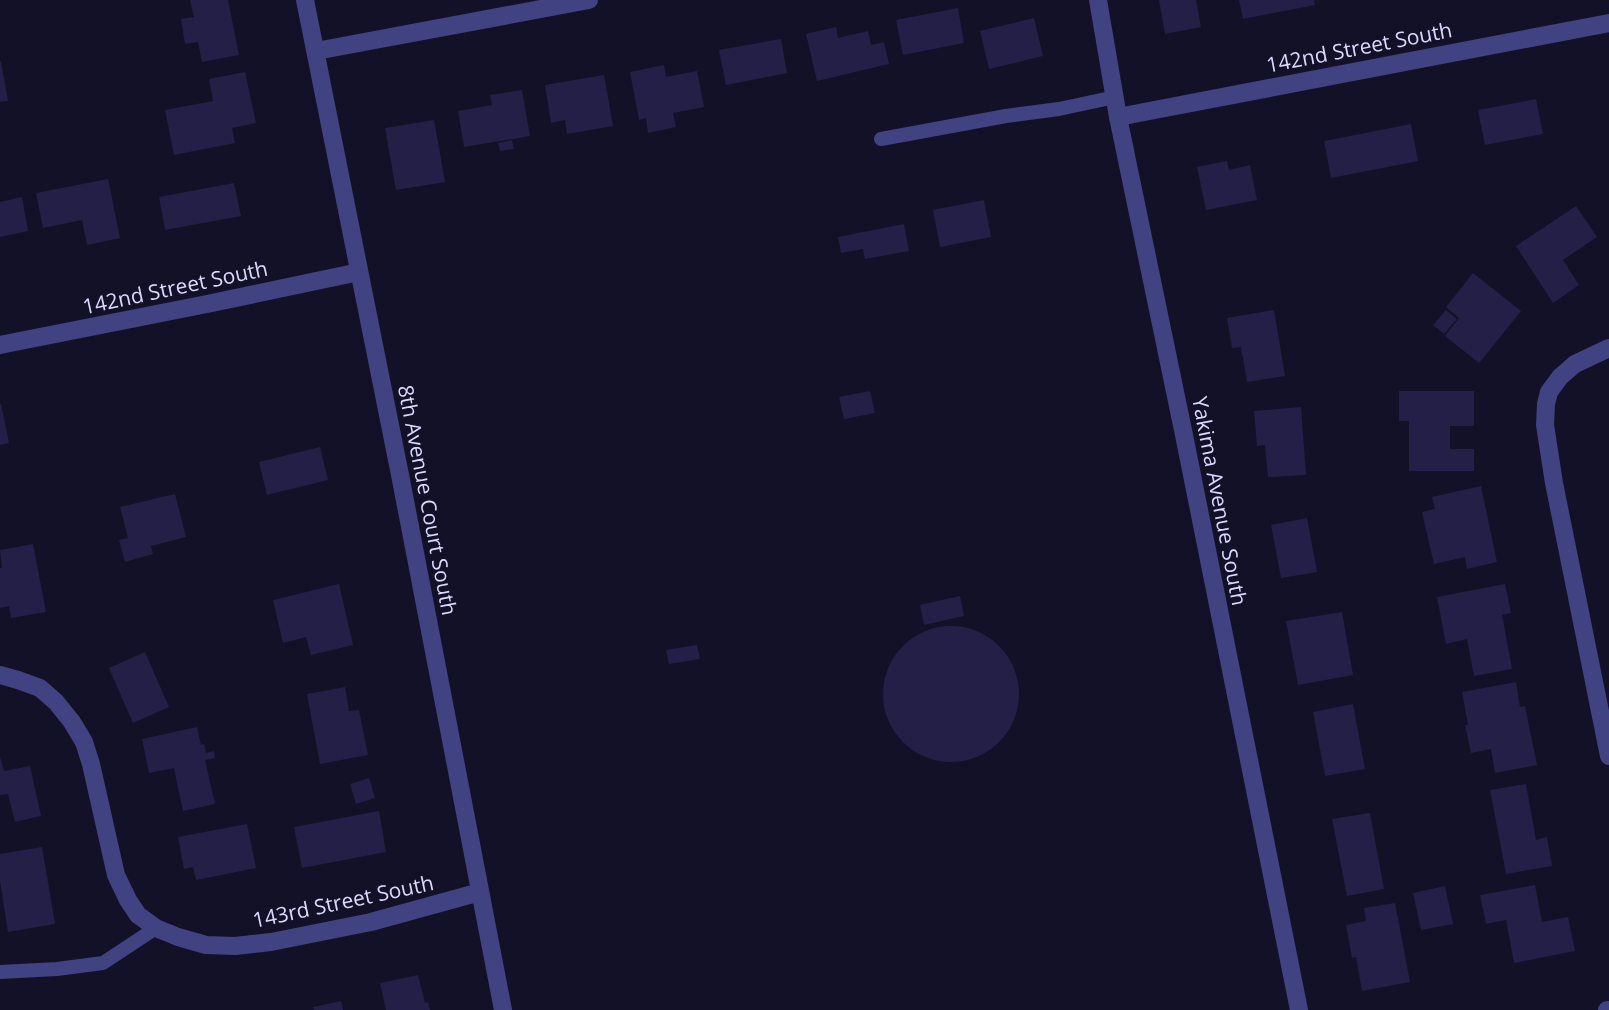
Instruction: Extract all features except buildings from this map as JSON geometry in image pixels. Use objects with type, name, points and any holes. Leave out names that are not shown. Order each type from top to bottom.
[{"type":"street","name":"8th Avenue Court South","points":[[305,0],[503,1010]]},
{"type":"street","points":[[316,51],[589,0]]},
{"type":"street","name":"Yakima Avenue South","points":[[1098,0],[1118,117],[1299,1010]]},
{"type":"street","name":"142nd Street South","points":[[1118,117],[1609,23]]},
{"type":"street","name":"142nd Street South","points":[[0,345],[359,271]]},
{"type":"street","points":[[1609,348],[1576,364],[1560,377],[1549,392],[1545,425],[1554,483],[1609,756]]},
{"type":"street","name":"143rd Street South","points":[[0,675],[40,688],[57,702],[72,722],[84,742],[91,764],[116,875],[138,915],[156,928],[206,945],[235,946],[271,942],[371,922],[480,892]]},
{"type":"lane","points":[[881,139],[1115,97]]},
{"type":"lane","points":[[0,972],[103,963],[156,928]]}]
